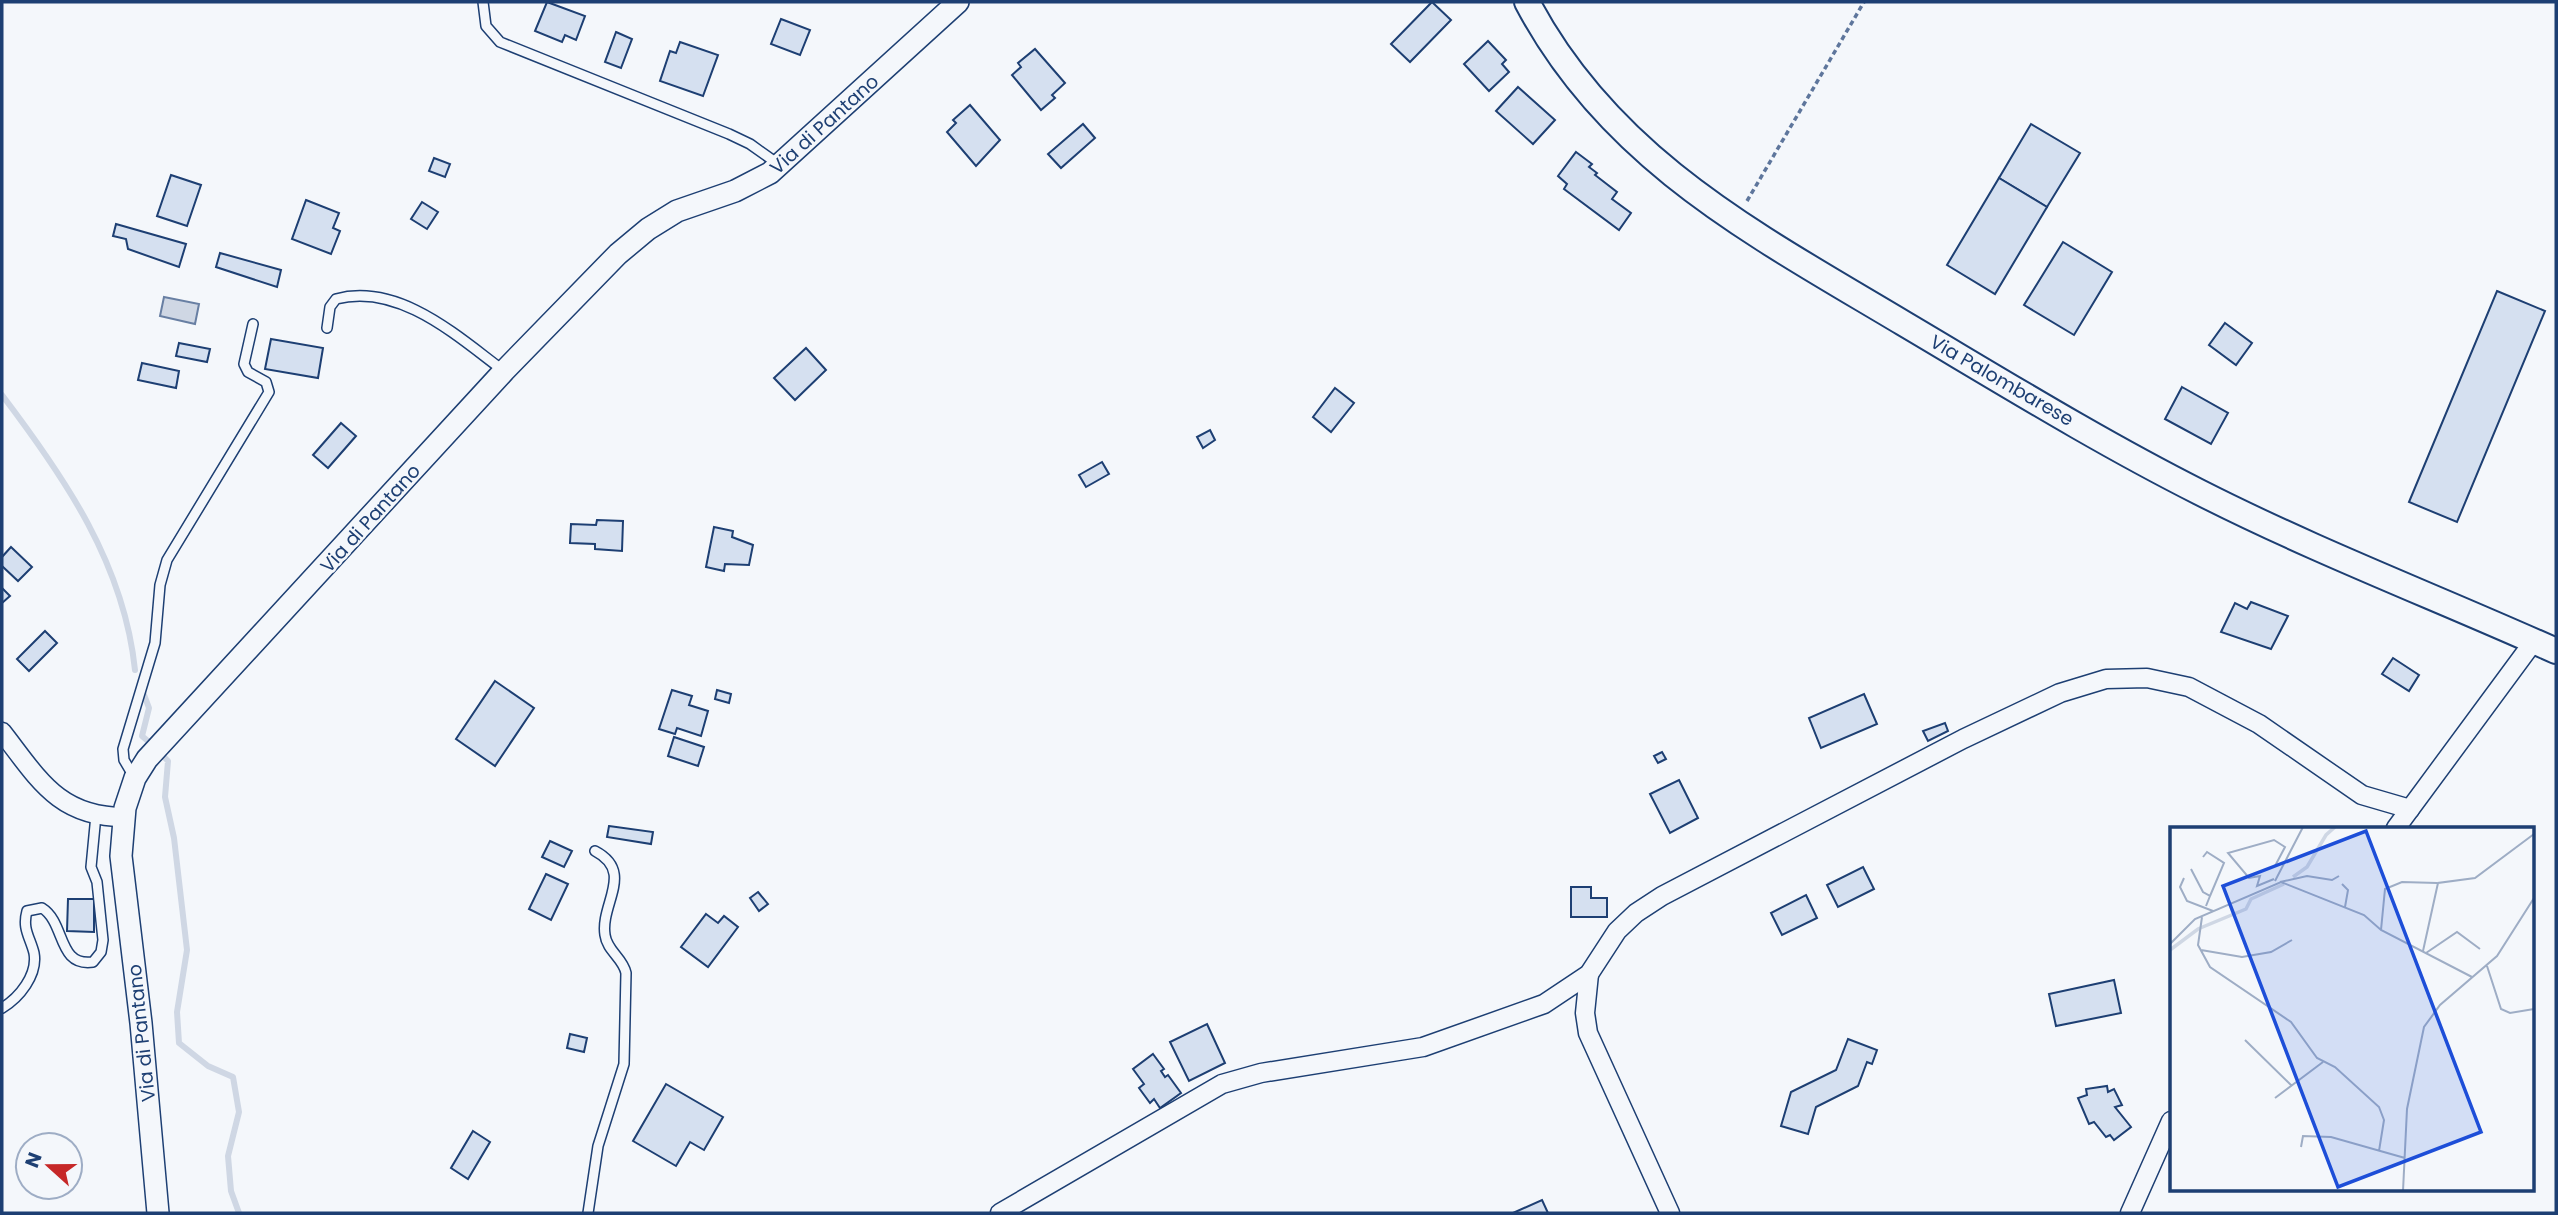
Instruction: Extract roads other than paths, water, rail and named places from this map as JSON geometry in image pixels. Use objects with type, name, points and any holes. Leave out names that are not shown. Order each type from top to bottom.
[{"type":"main road","name":"Via Palombarese","points":[[1527,2],[1562,59],[1614,124],[1666,171],[1736,221],[1968,361],[2198,491],[2545,646]]},
{"type":"street","name":"Via di Pantano","points":[[158,1213],[141,1023],[122,863],[124,817],[135,778],[147,758],[320,574],[504,370],[618,254],[648,229],[677,211],[755,182],[779,165],[958,2]]},
{"type":"street","points":[[2397,827],[2545,646]]},
{"type":"street","points":[[1000,1213],[1222,1084],[1261,1073],[1362,1058],[1448,1040],[1544,1004],[1589,974],[1617,931],[1636,913],[1662,896],[1975,734],[2060,693],[2106,679],[2147,678],[2189,687],[2259,724],[2362,795],[2410,809]]},
{"type":"street","points":[[2,732],[44,786],[61,801],[96,815],[124,817]]},
{"type":"street","points":[[1589,974],[1585,1013],[1588,1033],[1670,1213]]},
{"type":"street","points":[[2130,1213],[2170,1123]]},
{"type":"lane","points":[[483,2],[486,26],[500,42],[729,134],[750,144],[779,165]]},
{"type":"lane","points":[[327,328],[330,307],[336,299],[363,297],[383,300],[429,317],[504,370]]},
{"type":"lane","points":[[135,778],[124,760],[123,749],[155,643],[160,585],[167,560],[269,392],[266,382],[248,372],[244,363],[253,324]]},
{"type":"lane","points":[[2,1008],[13,1001],[34,967],[34,954],[23,925],[27,911],[42,908],[51,914],[63,946],[71,957],[82,963],[93,962],[101,952],[103,940],[97,882],[91,867],[96,815]]},
{"type":"lane","points":[[588,1213],[598,1146],[621,1081],[626,1047],[625,967],[611,951],[604,933],[614,886],[613,870],[608,860],[595,851]]},
{"type":"waterway","points":[[2,395],[69,491],[105,558],[129,631],[135,670]]},
{"type":"waterway","points":[[143,692],[149,708],[142,736],[149,742]]},
{"type":"waterway","points":[[160,753],[168,761],[165,797],[174,838],[187,950],[177,1012],[179,1043],[208,1066],[233,1077],[239,1112],[228,1156],[231,1191],[239,1213]]}]
